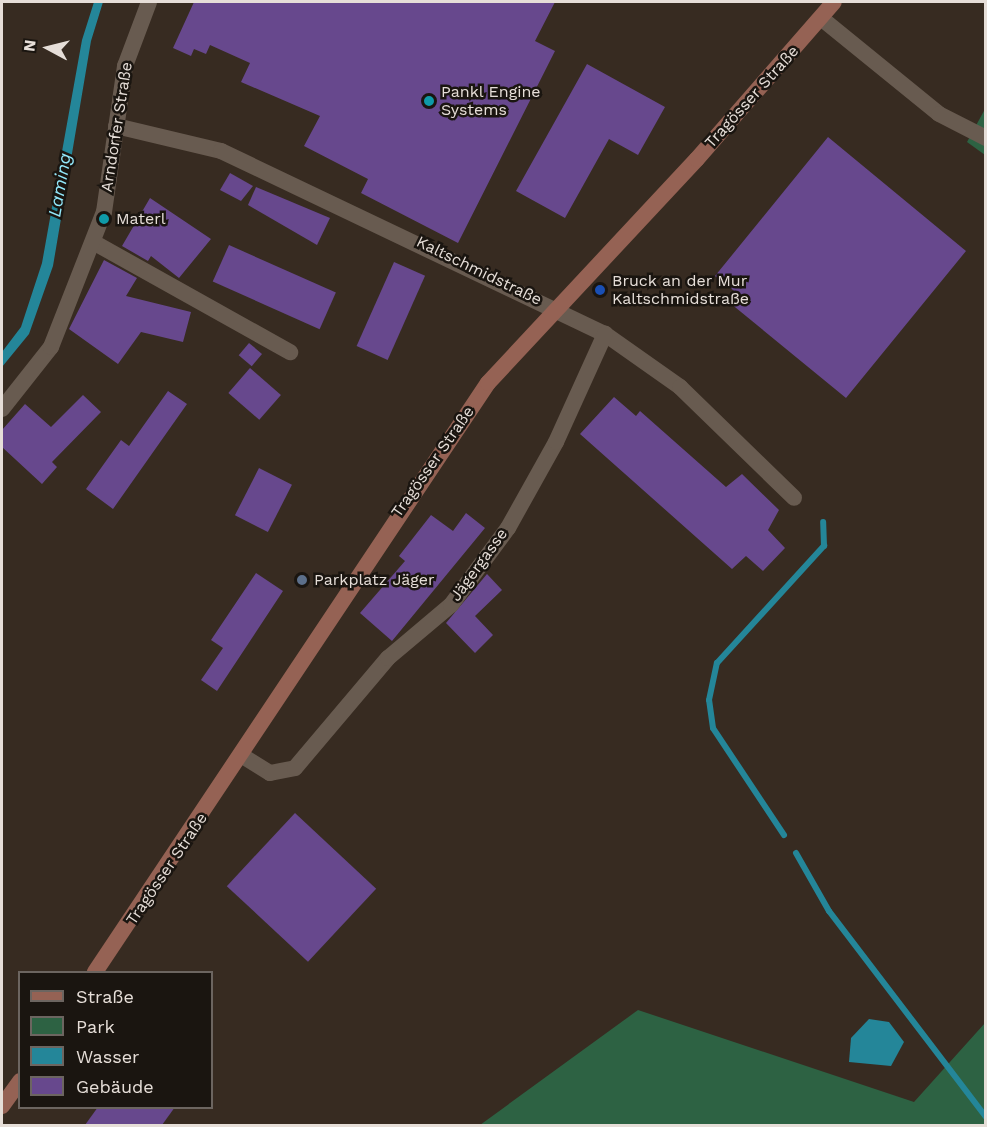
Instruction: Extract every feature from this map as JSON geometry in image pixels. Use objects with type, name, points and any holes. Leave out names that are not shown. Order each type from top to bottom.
[{"type":"main road","name":"Tragösser Straße","points":[[96,971],[242,755],[369,553],[488,383],[554,307],[697,159],[834,2]]},
{"type":"main road","points":[[2,1106],[18,1084]]},
{"type":"street","name":"Arndorfer Straße","points":[[2,409],[51,347],[104,212],[125,66],[149,2]]},
{"type":"street","points":[[821,18],[939,114],[986,138]]},
{"type":"street","name":"Kaltschmidstraße","points":[[116,126],[221,150],[554,307],[604,334],[680,387],[794,498]]},
{"type":"street","points":[[93,242],[290,352]]},
{"type":"street","name":"Jägergasse","points":[[242,755],[270,773],[295,768],[388,658],[450,605],[508,528],[546,461],[604,334]]},
{"type":"green space","points":[[985,109],[985,155],[967,142]]},
{"type":"green space","points":[[638,1010],[914,1102],[985,1023],[985,1125],[480,1125]]},
{"type":"water","name":"Laming","points":[[94,2],[103,2],[91,41],[53,266],[29,334],[2,367],[2,352],[21,327],[42,263],[82,40]]},
{"type":"water","points":[[869,1019],[889,1022],[904,1042],[891,1066],[849,1062],[851,1038]]},
{"type":"building","name":"Pankl Engine Systems","points":[[194,2],[555,2],[535,41],[555,51],[458,243],[361,193],[368,179],[304,146],[320,116],[241,82],[250,63],[210,45],[206,54],[194,49],[191,56],[173,48]]},
{"type":"building","points":[[587,64],[665,107],[638,155],[609,139],[565,218],[516,191]]},
{"type":"building","points":[[828,137],[966,251],[846,398],[730,303],[738,294],[715,276]]},
{"type":"building","points":[[230,173],[253,186],[241,201],[220,190]]},
{"type":"building","points":[[256,187],[330,218],[317,245],[248,205]]},
{"type":"building","points":[[150,198],[211,239],[179,278],[151,256],[148,261],[122,246]]},
{"type":"building","points":[[229,245],[336,293],[320,329],[213,282]]},
{"type":"building","points":[[104,260],[137,278],[126,296],[191,312],[183,342],[141,332],[118,364],[69,329]]},
{"type":"building","points":[[394,262],[425,276],[388,360],[357,346]]},
{"type":"building","points":[[249,343],[262,354],[252,366],[239,355]]},
{"type":"building","points":[[250,368],[281,395],[259,420],[228,393]]},
{"type":"building","points":[[168,391],[187,404],[113,509],[86,489],[121,440],[129,446]]},
{"type":"building","points":[[83,395],[101,412],[52,462],[57,467],[42,484],[2,447],[2,430],[25,404],[51,427]]},
{"type":"building","points":[[614,397],[636,416],[640,411],[726,487],[742,474],[779,510],[768,530],[785,548],[763,571],[746,556],[732,569],[580,434]]},
{"type":"building","points":[[259,468],[292,485],[268,532],[235,515]]},
{"type":"building","points":[[466,513],[485,528],[392,641],[360,613],[405,561],[399,556],[431,515],[453,531]]},
{"type":"building","points":[[256,573],[283,591],[217,691],[201,680],[223,648],[211,640]]},
{"type":"building","points":[[487,574],[502,590],[475,616],[493,635],[475,653],[446,623]]},
{"type":"building","points":[[295,813],[376,889],[308,962],[227,886]]},
{"type":"building","points":[[97,1109],[174,1109],[162,1125],[85,1125]]},
{"type":"waterway","points":[[784,835],[713,728],[709,700],[717,663],[824,546],[823,522]]},
{"type":"waterway","points":[[796,853],[829,911],[986,1117]]},
{"type":"place","name":"Pankl Engine Systems","points":[[429,101]]},
{"type":"place","name":"Materl","points":[[104,219]]},
{"type":"place","name":"Bruck an der Mur Kaltschmidstraße","points":[[600,290]]},
{"type":"place","name":"Parkplatz Jäger","points":[[302,580]]}]
